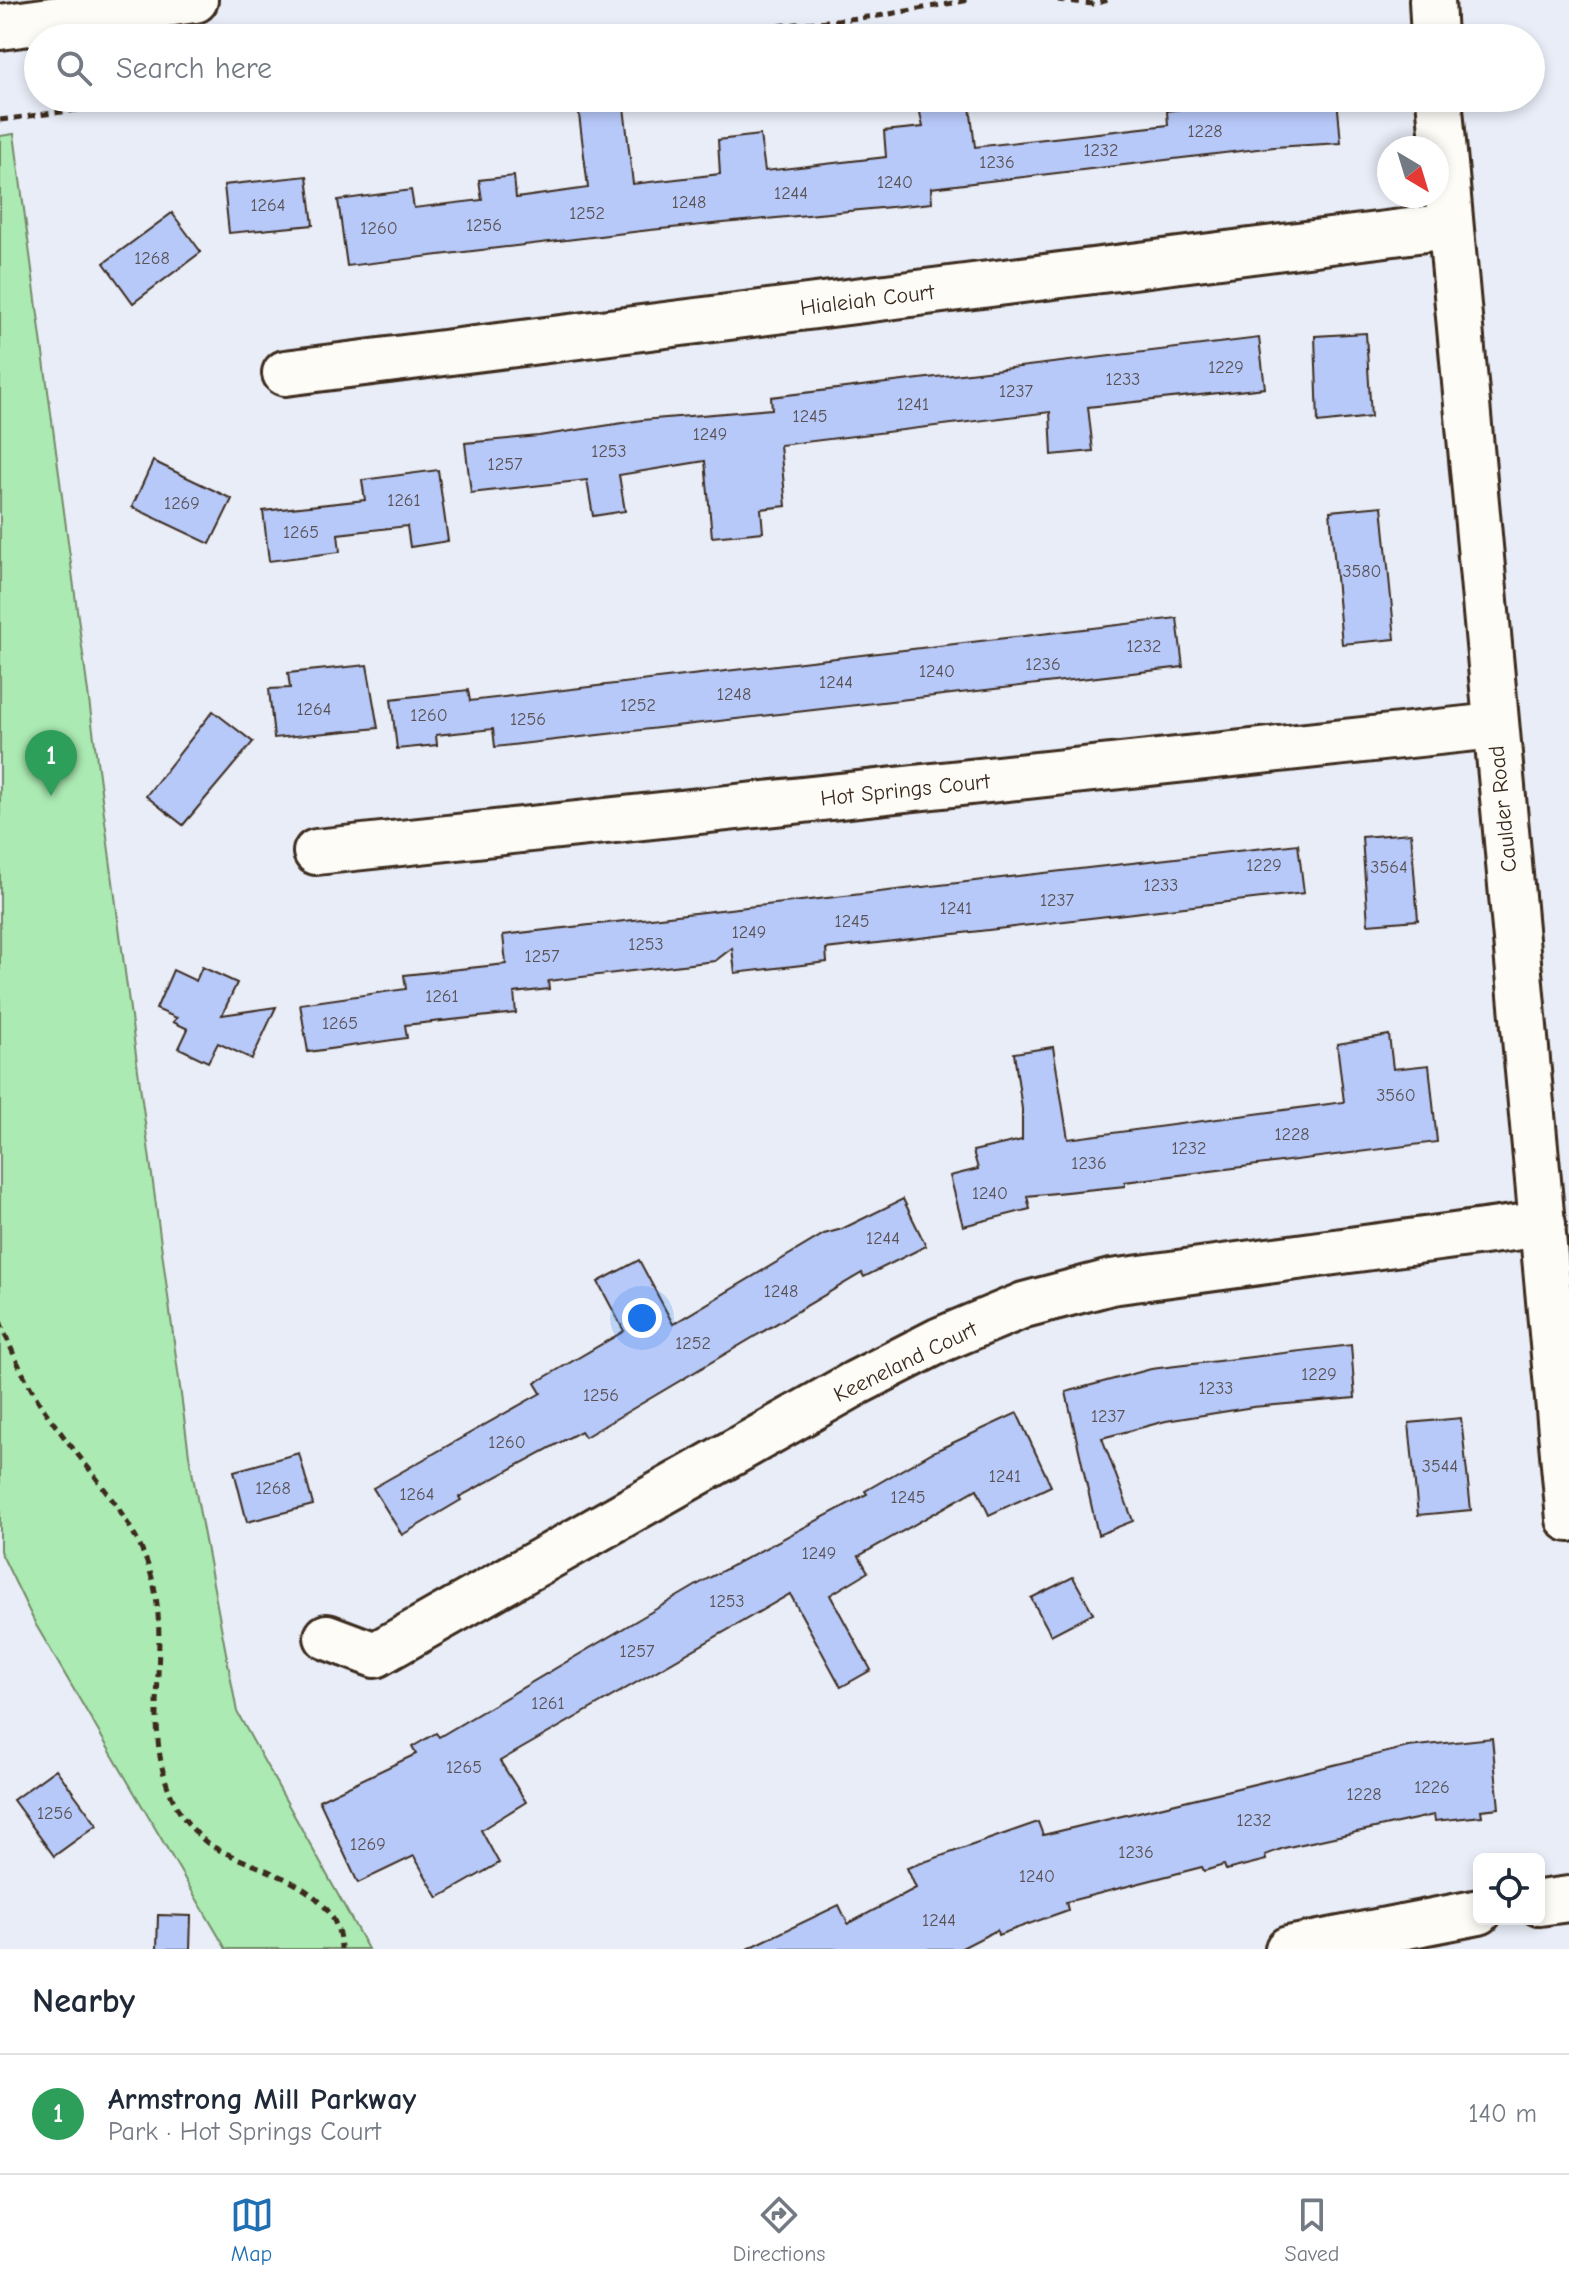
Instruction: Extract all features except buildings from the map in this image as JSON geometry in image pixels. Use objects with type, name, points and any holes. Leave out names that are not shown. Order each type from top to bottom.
[{"type":"street","points":[[0,27],[195,0]]},
{"type":"street","points":[[1432,0],[1433,24]]},
{"type":"street","name":"Caulder Road","points":[[1440,112],[1569,1519]]},
{"type":"street","name":"Hialeiah Court","points":[[285,373],[1449,226]]},
{"type":"street","name":"Hot Springs Court","points":[[316,852],[1494,726]]},
{"type":"street","name":"Keeneland Court","points":[[327,1637],[375,1655],[856,1383],[940,1340],[1024,1305],[1111,1282],[1543,1224]]},
{"type":"street","points":[[1545,1902],[1569,1899]]},
{"type":"street","points":[[1288,1949],[1473,1913]]},
{"type":"path","points":[[796,24],[878,16],[970,0]]},
{"type":"path","points":[[1058,0],[1093,4],[1109,0]]},
{"type":"path","points":[[0,120],[61,112]]},
{"type":"path","points":[[0,1321],[18,1366],[41,1404],[107,1493],[140,1546],[153,1583],[160,1621],[156,1733],[164,1776],[180,1812],[209,1845],[311,1894],[329,1911],[341,1939],[341,1949]]},
{"type":"green space","points":[[14,134],[189,1455],[237,1712],[368,1949],[226,1949],[36,1625],[0,1551],[0,136]]},
{"type":"place","name":"Armstrong Mill Parkway","points":[[51,796]]}]
